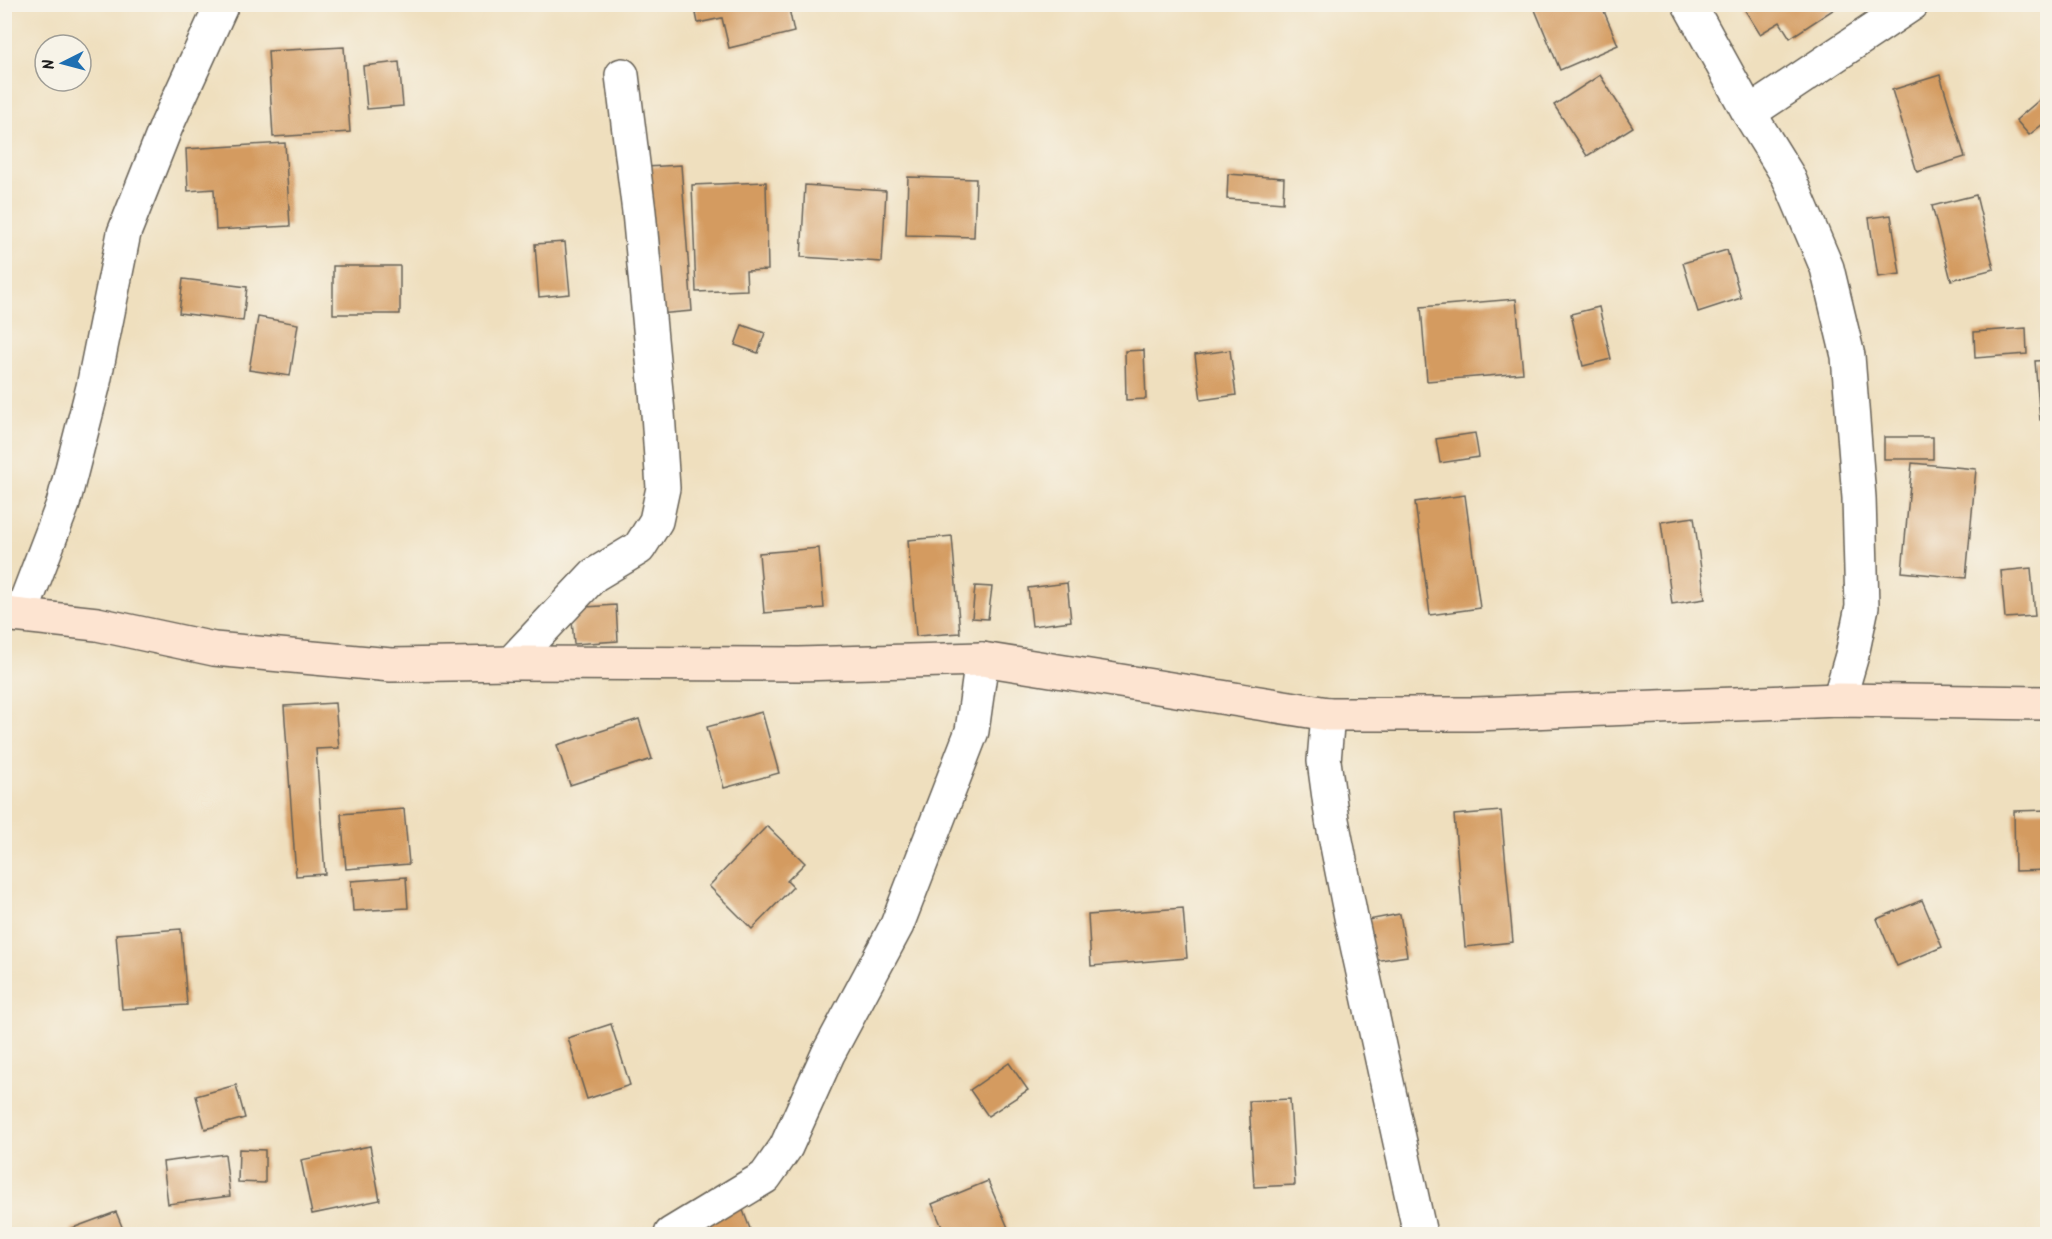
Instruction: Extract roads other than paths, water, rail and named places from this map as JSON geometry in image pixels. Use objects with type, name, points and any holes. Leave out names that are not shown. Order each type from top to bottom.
[{"type":"street","points":[[222,4],[166,127],[124,233],[93,387],[63,504],[13,614],[97,624],[214,649],[391,665],[799,664],[982,659],[1328,714],[1475,714],[1839,700],[2048,703]]},
{"type":"street","points":[[1689,4],[1749,113],[1788,176],[1827,268],[1848,356],[1859,498],[1862,607],[1852,655],[1839,700]]},
{"type":"street","points":[[1749,113],[1912,4]]},
{"type":"street","points":[[511,663],[594,575],[639,548],[656,521],[663,488],[640,224],[622,75]]},
{"type":"street","points":[[671,1234],[765,1177],[786,1147],[828,1054],[897,926],[972,731],[982,659]]},
{"type":"street","points":[[1328,714],[1324,761],[1332,820],[1420,1234]]}]
